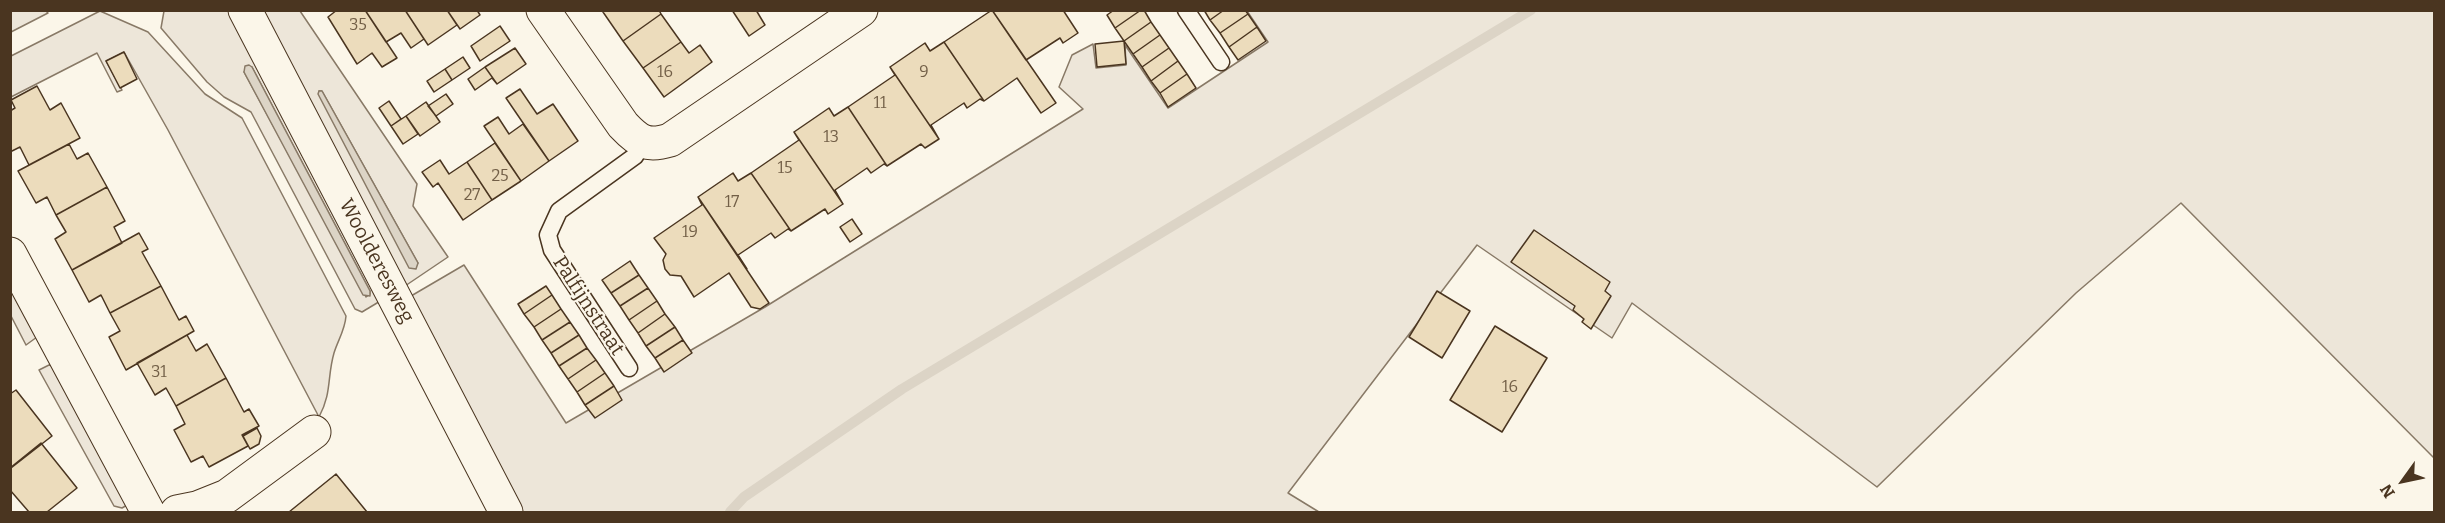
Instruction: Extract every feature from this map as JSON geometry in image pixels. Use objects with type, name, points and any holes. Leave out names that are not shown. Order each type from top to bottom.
[{"type":"street","name":"Woolderesweg","points":[[245,10],[506,513]]},
{"type":"street","points":[[543,10],[623,126],[634,137],[644,142],[657,144],[670,140],[861,10]]},
{"type":"street","points":[[10,254],[148,513]]},
{"type":"street","points":[[177,513],[227,496],[314,432]]},
{"type":"lane","points":[[1186,10],[1221,62]]},
{"type":"lane","name":"Palfijnstraat","points":[[629,368],[552,250],[548,235],[559,211],[635,156],[644,142]]},
{"type":"shaded area","points":[[11,10],[46,11],[48,13],[11,32]]},
{"type":"shaded area","points":[[100,11],[148,32],[205,94],[242,118],[346,316],[332,362],[328,393],[319,417],[168,130],[124,52],[106,61],[122,90],[117,92],[97,53],[11,97],[11,56]]},
{"type":"shaded area","points":[[164,11],[234,11],[382,300],[362,312],[355,309],[251,112],[224,97],[207,82],[161,28]],"holes":[[[252,67],[370,291],[366,297],[244,72]]]},
{"type":"shaded area","points":[[260,11],[300,11],[417,184],[413,206],[448,257],[405,286]],"holes":[[[319,91],[322,91],[418,263]]]},
{"type":"shaded area","points":[[1247,11],[2434,11],[2434,458],[2181,203],[2076,293],[1877,487],[1632,303],[1612,338],[1477,245],[1288,493],[1319,512],[520,512],[411,296],[464,265],[566,423],[765,307],[1083,109],[1059,87],[1072,55],[1093,44],[1096,68],[1126,65],[1125,45],[1168,108],[1268,42]]},
{"type":"shaded area","points":[[249,65],[370,291],[370,296],[363,295],[244,72],[245,66]]},
{"type":"shaded area","points":[[322,91],[418,263],[416,269],[409,268],[318,94]]},
{"type":"shaded area","points":[[10,286],[37,337],[26,345],[11,316]]},
{"type":"shaded area","points":[[49,365],[53,366],[129,504],[122,508],[114,506],[39,370]]},
{"type":"building","points":[[337,10],[365,10],[397,58],[382,67],[372,53],[357,64],[328,17]]},
{"type":"building","points":[[365,10],[405,10],[424,39],[411,48],[401,33],[386,42]]},
{"type":"building","points":[[405,10],[447,10],[457,25],[428,45]]},
{"type":"building","points":[[447,10],[477,10],[480,15],[460,29]]},
{"type":"building","points":[[605,10],[659,10],[661,14],[623,41],[603,12]]},
{"type":"building","points":[[732,10],[756,10],[765,25],[749,36]]},
{"type":"building","points":[[992,10],[1056,103],[1041,113],[1017,78],[984,101],[944,42]]},
{"type":"building","points":[[992,10],[1063,10],[1078,33],[1063,43],[1060,38],[1026,60]]},
{"type":"building","points":[[1114,10],[1141,10],[1115,28],[1107,15]]},
{"type":"building","points":[[1144,10],[1151,22],[1124,41],[1115,28]]},
{"type":"building","points":[[1204,10],[1224,10],[1210,20]]},
{"type":"building","points":[[1224,10],[1245,10],[1248,14],[1220,33],[1210,20]]},
{"type":"building","points":[[661,14],[681,42],[643,68],[623,41]]},
{"type":"building","points":[[1248,14],[1257,27],[1229,47],[1220,33]]},
{"type":"building","points":[[1151,22],[1160,35],[1133,54],[1124,41]]},
{"type":"building","points":[[500,26],[510,41],[480,61],[471,46]]},
{"type":"building","points":[[1257,27],[1266,41],[1238,60],[1229,47]]},
{"type":"building","points":[[1160,35],[1169,48],[1142,67],[1133,54]]},
{"type":"building","points":[[1124,41],[1126,64],[1097,67],[1095,44]]},
{"type":"building","points":[[681,42],[689,53],[700,45],[712,62],[664,97],[643,68]]},
{"type":"building","points":[[944,42],[984,101],[980,99],[967,108],[964,103],[931,125],[939,139],[890,67],[925,43],[930,51]]},
{"type":"building","points":[[515,48],[526,64],[497,84],[485,67]]},
{"type":"building","points":[[1169,48],[1178,61],[1151,81],[1142,67]]},
{"type":"building","points":[[124,52],[137,79],[120,88],[106,61]]},
{"type":"building","points":[[463,57],[470,68],[452,80],[445,69]]},
{"type":"building","points":[[1178,61],[1187,74],[1160,93],[1151,81]]},
{"type":"building","points":[[485,67],[497,84],[492,78],[475,90],[468,79]]},
{"type":"building","points":[[890,67],[939,139],[925,148],[921,144],[887,166],[848,107],[895,75]]},
{"type":"building","points":[[445,69],[452,80],[434,92],[427,81]]},
{"type":"building","points":[[1187,74],[1196,88],[1168,107],[1160,93]]},
{"type":"building","points":[[37,86],[50,110],[61,103],[80,138],[29,165],[20,147],[10,152],[10,111],[15,108],[11,100]]},
{"type":"building","points":[[520,89],[537,114],[553,104],[578,141],[549,161],[506,98]]},
{"type":"building","points":[[446,94],[453,104],[436,116],[428,106]]},
{"type":"building","points":[[389,101],[401,119],[391,126],[379,108]]},
{"type":"building","points":[[426,102],[440,122],[420,136],[406,116]]},
{"type":"building","points":[[848,107],[887,166],[884,164],[871,173],[867,168],[835,190],[843,204],[794,132],[829,108],[834,116]]},
{"type":"building","points":[[406,116],[418,134],[403,144],[391,126]]},
{"type":"building","points":[[498,117],[509,134],[523,124],[549,161],[521,181],[484,126]]},
{"type":"building","points":[[794,132],[843,204],[828,214],[825,209],[791,231],[751,173],[799,140]]},
{"type":"building","points":[[495,143],[521,181],[492,200],[467,162]]},
{"type":"building","points":[[69,144],[77,159],[88,153],[107,187],[56,215],[47,197],[36,203],[18,171]]},
{"type":"building","points":[[440,160],[449,174],[467,162],[492,200],[463,220],[438,183],[433,187],[422,172]]},
{"type":"building","points":[[733,173],[738,181],[751,173],[791,231],[788,229],[775,238],[771,233],[738,255],[747,269],[698,197]]},
{"type":"building","points":[[107,187],[125,221],[114,227],[122,243],[72,270],[55,239],[66,232],[56,215]]},
{"type":"building","points":[[698,197],[769,303],[760,309],[751,307],[729,273],[694,297],[681,276],[670,275],[665,269],[663,260],[666,254],[654,238],[702,205]]},
{"type":"building","points":[[852,219],[862,234],[850,242],[840,227]]},
{"type":"building","points":[[1534,230],[1610,282],[1605,291],[1611,296],[1591,329],[1573,310],[1575,306],[1511,262]]},
{"type":"building","points":[[139,233],[148,249],[142,252],[161,286],[110,313],[101,295],[89,302],[72,270]]},
{"type":"building","points":[[630,261],[639,275],[611,293],[602,280]]},
{"type":"building","points":[[639,275],[648,288],[620,306],[611,293]]},
{"type":"building","points":[[161,286],[179,320],[186,316],[194,331],[126,370],[109,337],[120,331],[110,313]]},
{"type":"building","points":[[546,286],[552,295],[524,314],[518,304]]},
{"type":"building","points":[[648,288],[657,301],[629,320],[620,306]]},
{"type":"building","points":[[1437,291],[1470,311],[1442,358],[1409,337]]},
{"type":"building","points":[[552,295],[561,309],[534,327],[524,314]]},
{"type":"building","points":[[657,301],[665,314],[638,333],[629,320]]},
{"type":"building","points":[[561,309],[570,322],[542,340],[534,327]]},
{"type":"building","points":[[665,314],[675,327],[646,346],[638,333]]},
{"type":"building","points":[[570,322],[579,335],[551,353],[542,340]]},
{"type":"building","points":[[1495,326],[1547,358],[1502,432],[1450,400]]},
{"type":"building","points":[[675,327],[683,340],[655,358],[646,346]]},
{"type":"building","points":[[187,335],[196,351],[207,344],[226,378],[176,406],[166,388],[155,395],[137,363]]},
{"type":"building","points":[[579,335],[587,348],[559,366],[551,353]]},
{"type":"building","points":[[683,340],[692,353],[664,372],[655,358]]},
{"type":"building","points":[[587,348],[596,360],[568,379],[559,366]]},
{"type":"building","points":[[596,360],[605,373],[577,392],[568,379]]},
{"type":"building","points":[[605,373],[614,386],[585,405],[577,392]]},
{"type":"building","points":[[226,378],[244,412],[249,409],[259,426],[242,435],[248,446],[209,467],[203,456],[191,462],[174,430],[185,424],[176,406]]},
{"type":"building","points":[[614,386],[622,400],[595,418],[585,405]]},
{"type":"building","points":[[16,390],[52,436],[11,468],[10,394]]},
{"type":"building","points":[[257,428],[261,436],[259,444],[250,449],[243,436]]},
{"type":"building","points":[[41,443],[77,488],[47,512],[29,512],[10,490],[10,468]]},
{"type":"building","points":[[336,474],[367,512],[289,512]]},
{"type":"waterway","points":[[730,512],[744,497],[902,389],[1531,10]]}]
